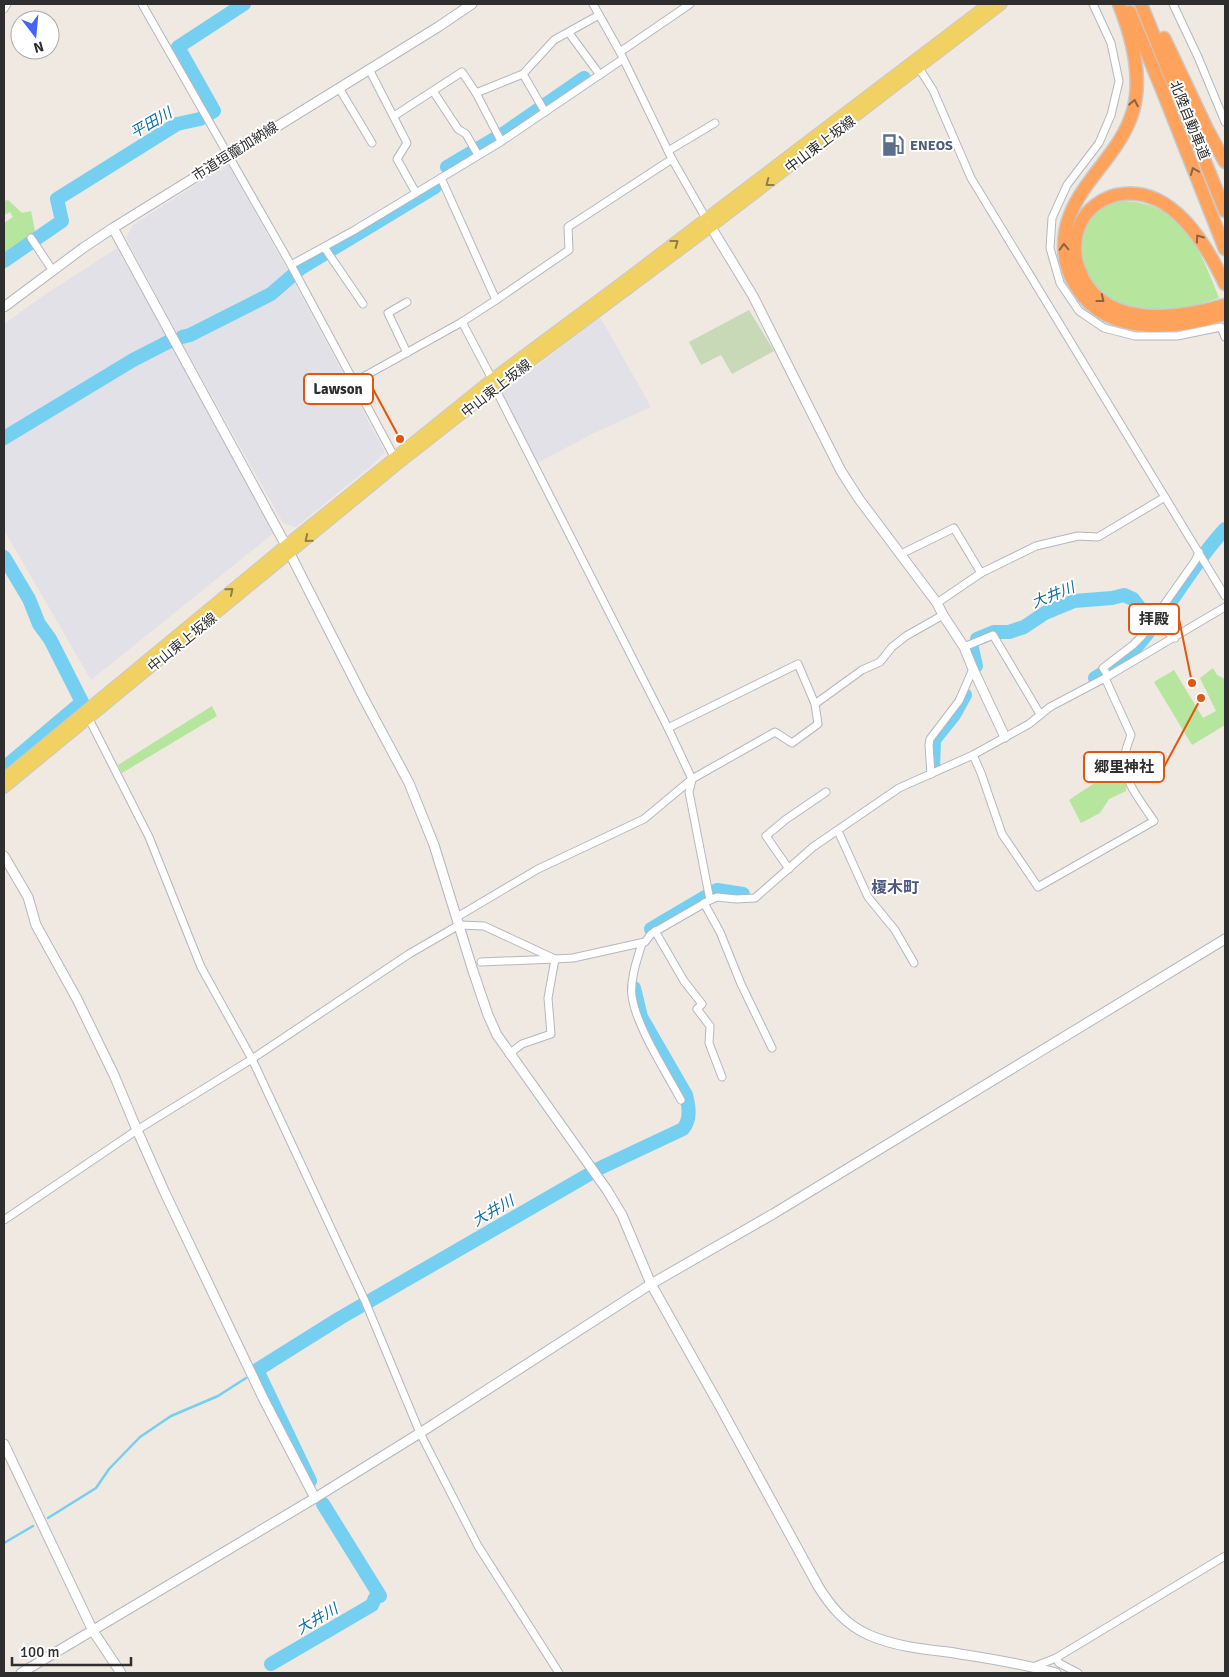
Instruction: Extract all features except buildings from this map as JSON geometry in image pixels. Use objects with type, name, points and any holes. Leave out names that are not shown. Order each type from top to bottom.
[{"type":"highway","points":[[1120,4],[1135,60],[1137,86],[1135,99],[1130,118],[1121,138],[1071,213],[1064,238],[1064,250],[1069,273],[1080,293],[1094,307],[1112,318],[1132,324],[1170,326],[1225,314]]},
{"type":"highway","name":"北陸自動車道","points":[[1126,4],[1225,249]]},
{"type":"highway","name":"北陸自動車道","points":[[1141,4],[1225,211]]},
{"type":"highway","points":[[1148,4],[1207,130],[1225,162]]},
{"type":"highway","points":[[1224,282],[1207,250],[1190,227],[1171,208],[1153,198],[1131,194],[1109,197],[1093,206],[1082,219],[1076,236],[1075,254],[1080,273],[1090,290],[1107,304],[1130,314],[1154,317],[1181,315],[1225,305]]},
{"type":"main road","name":"中山東上坂線","points":[[917,64],[988,4]]},
{"type":"main road","name":"中山東上坂線","points":[[4,788],[87,715],[288,549],[494,384],[917,64],[1002,4]]},
{"type":"main road","name":"中山東上坂線","points":[[4,778],[87,715]]},
{"type":"street","points":[[4,9],[7,4]]},
{"type":"street","points":[[142,4],[294,271],[396,461]]},
{"type":"street","name":"市道垣籠加納線","points":[[4,306],[113,228],[472,4]]},
{"type":"street","points":[[593,4],[620,52],[648,114],[672,159],[753,296],[841,471],[937,603],[964,648],[1005,737]]},
{"type":"street","points":[[620,52],[690,4]]},
{"type":"street","points":[[1093,4],[1110,43],[1119,82],[1111,116],[1099,143],[1067,185],[1052,218],[1050,248],[1060,284],[1079,311],[1104,328],[1135,336],[1178,336],[1221,327],[1225,337]]},
{"type":"street","points":[[1173,4],[1198,57],[1225,122]]},
{"type":"street","points":[[476,93],[523,74],[554,40],[599,15]]},
{"type":"street","points":[[569,33],[600,74]]},
{"type":"street","points":[[294,271],[353,231],[501,141],[623,59]]},
{"type":"street","points":[[917,64],[933,90],[972,178],[1225,596]]},
{"type":"street","points":[[369,69],[407,143],[397,159],[416,193]]},
{"type":"street","points":[[394,116],[462,72],[476,93],[501,141]]},
{"type":"street","points":[[523,74],[545,112]]},
{"type":"street","points":[[339,88],[372,143]]},
{"type":"street","points":[[433,91],[458,129],[466,134],[478,155]]},
{"type":"street","points":[[668,151],[715,123]]},
{"type":"street","points":[[354,382],[462,322],[569,250],[568,227],[672,159]]},
{"type":"street","points":[[440,178],[496,300]]},
{"type":"street","points":[[113,228],[288,549],[409,783],[434,844],[488,1015],[509,1054],[594,1171],[622,1215],[651,1284],[830,1605],[840,1616],[868,1635],[891,1643],[1033,1666],[1056,1673]]},
{"type":"street","points":[[31,238],[53,271]]},
{"type":"street","points":[[326,250],[363,304]]},
{"type":"street","points":[[407,353],[388,313],[408,302]]},
{"type":"street","points":[[462,322],[692,779],[689,792],[708,898],[741,984],[772,1048]]},
{"type":"street","points":[[937,603],[981,573],[1036,546],[1078,536],[1098,537],[1165,497]]},
{"type":"street","points":[[901,554],[954,528],[981,573]]},
{"type":"street","points":[[973,756],[981,773],[1002,834],[1038,887],[1154,821],[1131,784],[1126,772],[1124,762],[1131,735],[1103,668],[1133,646],[1155,622],[1200,554]]},
{"type":"street","points":[[481,962],[573,958],[642,943],[655,932],[708,898],[755,898],[813,846],[838,831],[899,788],[973,756],[1028,724],[1050,707],[1175,638],[1225,607]]},
{"type":"street","points":[[815,704],[862,670],[880,662],[892,647],[906,636],[943,614]]},
{"type":"street","points":[[1155,622],[1175,638]]},
{"type":"street","points":[[964,648],[993,635],[1040,714]]},
{"type":"street","points":[[4,1220],[137,1130],[252,1060],[538,869],[644,819],[692,779],[775,732],[792,743],[818,724],[815,704],[798,664],[668,728]]},
{"type":"street","points":[[931,774],[930,739],[958,701],[973,669]]},
{"type":"street","points":[[87,715],[149,837],[201,967],[252,1060],[367,1304],[420,1433],[478,1546],[559,1673]]},
{"type":"street","points":[[789,869],[766,836],[785,820],[826,792]]},
{"type":"street","points":[[838,831],[868,897],[895,930],[914,963]]},
{"type":"street","points":[[4,856],[28,897],[36,925],[77,1000],[114,1075],[137,1130],[263,1398],[314,1498]]},
{"type":"street","points":[[458,921],[484,926],[555,959]]},
{"type":"street","points":[[655,932],[684,981],[702,1004],[697,1009],[710,1026],[709,1043],[722,1077]]},
{"type":"street","points":[[21,1673],[420,1433],[651,1284],[773,1214],[1225,939]]},
{"type":"street","points":[[642,943],[634,969],[632,994],[636,1013],[681,1100]]},
{"type":"street","points":[[509,1054],[522,1044],[551,1034],[548,998],[555,959]]},
{"type":"street","points":[[4,1444],[93,1631],[121,1673]]},
{"type":"street","points":[[1033,1666],[1056,1658],[1225,1556]]},
{"type":"street","points":[[1056,1658],[1059,1663],[1078,1673]]},
{"type":"shaded area","points":[[228,164],[385,452],[372,465],[296,527],[283,523],[187,352],[126,238],[133,225]]},
{"type":"shaded area","points":[[117,248],[275,532],[91,680],[4,530],[4,324]]},
{"type":"shaded area","points":[[600,317],[651,407],[592,434],[537,463],[501,393]]},
{"type":"green space","points":[[8,200],[22,213],[31,211],[35,231],[4,255],[4,223],[13,217],[10,212],[4,215],[4,201]]},
{"type":"green space","points":[[1122,201],[1143,203],[1160,210],[1174,219],[1196,246],[1219,298],[1169,310],[1144,310],[1118,304],[1107,298],[1097,289],[1083,265],[1081,239],[1085,227],[1100,209],[1108,204]]},
{"type":"green space","points":[[749,310],[774,351],[732,374],[721,355],[701,365],[689,342]]},
{"type":"green space","points":[[1213,668],[1217,675],[1225,679],[1225,725],[1192,745],[1154,682],[1174,670],[1203,718],[1216,711],[1200,678]]},
{"type":"green space","points":[[212,706],[217,716],[122,773],[118,765]]},
{"type":"green space","points":[[1110,760],[1126,785],[1126,791],[1109,799],[1100,813],[1081,823],[1069,800],[1096,782],[1092,771]]},
{"type":"waterway","name":"平田川","points":[[4,261],[62,221],[57,199],[177,124],[200,119],[214,111],[178,47],[244,4]]},
{"type":"waterway","points":[[447,167],[506,132],[584,78]]},
{"type":"waterway","points":[[182,337],[190,335],[271,294],[301,268],[435,187]]},
{"type":"waterway","points":[[4,438],[133,360],[170,341]]},
{"type":"waterway","name":"大井川","points":[[1095,678],[1134,650],[1150,631],[1202,557],[1225,529]]},
{"type":"waterway","points":[[4,557],[29,599],[39,624],[50,639],[82,702],[4,768]]},
{"type":"waterway","name":"大井川","points":[[977,639],[994,632],[1009,632],[1024,627],[1045,613],[1074,601],[1112,598],[1124,595],[1133,599],[1146,616]]},
{"type":"waterway","name":"大井川","points":[[972,648],[976,666]]},
{"type":"waterway","name":"大井川","points":[[933,769],[934,740],[954,715],[965,695]]},
{"type":"waterway","name":"大井川","points":[[651,929],[717,890],[743,894]]},
{"type":"waterway","name":"大井川","points":[[310,1481],[257,1370],[340,1318],[600,1168],[683,1129],[686,1125],[689,1113],[686,1095],[641,1017],[634,988]]},
{"type":"waterway","points":[[48,1518],[96,1488],[109,1469],[140,1437],[171,1416],[218,1396],[246,1378]]},
{"type":"waterway","name":"大井川","points":[[323,1504],[380,1596]]},
{"type":"waterway","points":[[4,1543],[33,1526]]},
{"type":"waterway","name":"大井川","points":[[271,1664],[372,1605],[375,1598]]},
{"type":"place","name":"ENEOS","points":[[893,145]]},
{"type":"place","name":"Lawson","points":[[400,439]]},
{"type":"place","name":"拝殿","points":[[1192,683]]},
{"type":"place","name":"郷里神社","points":[[1201,698]]},
{"type":"district","name":"榎木町","points":[[895,887]]}]
